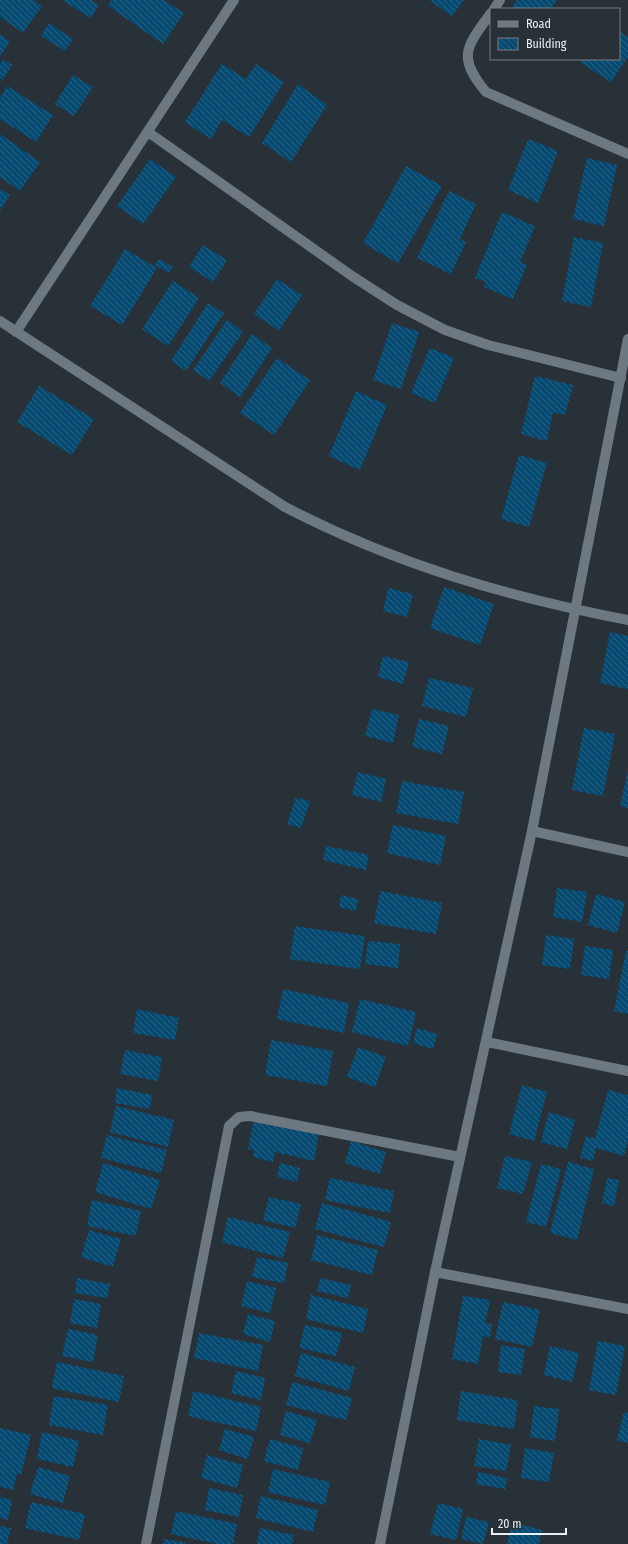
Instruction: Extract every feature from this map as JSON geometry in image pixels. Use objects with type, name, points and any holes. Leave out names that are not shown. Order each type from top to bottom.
[{"type":"street","points":[[16,332],[234,0]]},
{"type":"street","points":[[490,14],[471,41],[468,52],[468,62],[471,71],[486,92],[628,154]]},
{"type":"street","points":[[148,132],[352,276],[397,305],[445,330],[488,345],[621,378]]},
{"type":"street","points":[[0,321],[285,507],[323,527],[407,561],[484,587],[576,610],[628,620]]},
{"type":"street","points":[[380,1544],[435,1272],[487,1042],[532,831],[628,338]]},
{"type":"street","points":[[532,831],[628,852]]},
{"type":"street","points":[[487,1042],[628,1071]]},
{"type":"street","points":[[146,1544],[229,1126],[239,1117],[250,1116],[460,1157]]},
{"type":"street","points":[[435,1272],[628,1309]]},
{"type":"building","points":[[0,0],[33,0],[42,6],[23,33],[0,17]]},
{"type":"building","points":[[62,0],[91,0],[99,5],[91,18]]},
{"type":"building","points":[[111,0],[164,0],[184,13],[163,44],[108,6]]},
{"type":"building","points":[[429,0],[464,0],[452,16]]},
{"type":"building","points":[[517,0],[557,0],[552,8],[512,8]]},
{"type":"building","points":[[49,23],[73,39],[65,51],[41,36]]},
{"type":"building","points":[[620,32],[628,37],[628,57],[611,82],[581,63],[582,60],[620,60]]},
{"type":"building","points":[[0,34],[10,42],[0,56]]},
{"type":"building","points":[[3,59],[12,65],[3,80],[0,78],[0,64]]},
{"type":"building","points":[[222,64],[246,79],[256,64],[284,82],[249,137],[222,120],[211,139],[185,122]]},
{"type":"building","points":[[73,75],[93,87],[74,116],[55,104]]},
{"type":"building","points":[[298,84],[327,105],[291,162],[262,143]]},
{"type":"building","points":[[7,86],[53,115],[36,142],[0,119],[0,98]]},
{"type":"building","points":[[0,134],[40,162],[20,191],[0,177]]},
{"type":"building","points":[[528,139],[558,151],[538,203],[508,190]]},
{"type":"building","points":[[587,158],[617,165],[604,226],[573,219]]},
{"type":"building","points":[[150,159],[176,177],[143,224],[117,206]]},
{"type":"building","points":[[406,166],[442,186],[398,263],[363,243]]},
{"type":"building","points":[[0,189],[10,195],[0,211]]},
{"type":"building","points":[[449,191],[476,204],[460,239],[466,242],[451,274],[417,258]]},
{"type":"building","points":[[502,212],[535,226],[520,262],[527,265],[513,299],[484,287],[486,282],[475,278]]},
{"type":"building","points":[[574,237],[603,243],[591,307],[562,301]]},
{"type":"building","points":[[203,245],[227,260],[213,282],[189,267]]},
{"type":"building","points":[[125,249],[157,268],[122,325],[90,306]]},
{"type":"building","points":[[159,259],[173,267],[169,273],[155,265]]},
{"type":"building","points":[[277,279],[302,295],[279,331],[254,314]]},
{"type":"building","points":[[173,281],[199,298],[168,346],[142,329]]},
{"type":"building","points":[[208,303],[224,313],[186,371],[171,361]]},
{"type":"building","points":[[227,320],[243,332],[209,381],[193,370]]},
{"type":"building","points":[[392,323],[419,332],[401,389],[373,380]]},
{"type":"building","points":[[252,334],[272,348],[240,397],[220,383]]},
{"type":"building","points":[[430,348],[454,358],[435,403],[411,393]]},
{"type":"building","points":[[277,358],[310,380],[274,435],[240,413]]},
{"type":"building","points":[[535,376],[573,385],[565,415],[553,412],[547,441],[521,434]]},
{"type":"building","points":[[39,386],[94,419],[72,455],[17,422]]},
{"type":"building","points":[[356,391],[387,405],[360,470],[329,456]]},
{"type":"building","points":[[519,455],[547,463],[529,527],[501,519]]},
{"type":"building","points":[[444,587],[494,604],[480,645],[430,628]]},
{"type":"building","points":[[388,588],[413,594],[407,617],[383,611]]},
{"type":"building","points":[[610,632],[628,636],[628,689],[600,683]]},
{"type":"building","points":[[383,656],[409,662],[403,684],[378,677]]},
{"type":"building","points":[[429,678],[473,688],[466,717],[422,706]]},
{"type":"building","points":[[372,709],[399,715],[393,743],[365,736]]},
{"type":"building","points":[[419,719],[449,726],[442,754],[412,747]]},
{"type":"building","points":[[584,728],[615,734],[603,796],[572,790]]},
{"type":"building","points":[[628,770],[628,808],[620,806]]},
{"type":"building","points":[[358,772],[386,779],[381,802],[352,795]]},
{"type":"building","points":[[402,781],[464,792],[458,824],[396,813]]},
{"type":"building","points":[[296,797],[310,802],[301,828],[287,824]]},
{"type":"building","points":[[393,825],[446,836],[440,865],[387,853]]},
{"type":"building","points":[[326,846],[369,855],[366,870],[323,860]]},
{"type":"building","points":[[557,888],[587,892],[582,922],[553,917]]},
{"type":"building","points":[[380,891],[442,903],[436,934],[374,923]]},
{"type":"building","points":[[596,894],[625,902],[617,933],[588,925]]},
{"type":"building","points":[[341,895],[358,899],[356,911],[339,907]]},
{"type":"building","points":[[295,926],[365,936],[360,969],[290,959]]},
{"type":"building","points":[[546,935],[574,939],[570,969],[542,965]]},
{"type":"building","points":[[368,941],[400,944],[398,968],[365,964]]},
{"type":"building","points":[[585,946],[613,950],[609,979],[581,975]]},
{"type":"building","points":[[626,951],[628,951],[628,1014],[614,1011]]},
{"type":"building","points":[[283,989],[349,1003],[344,1033],[277,1019]]},
{"type":"building","points":[[360,999],[416,1012],[408,1046],[352,1032]]},
{"type":"building","points":[[137,1009],[179,1018],[175,1040],[133,1033]]},
{"type":"building","points":[[417,1028],[437,1034],[433,1049],[413,1043]]},
{"type":"building","points":[[271,1040],[333,1051],[327,1086],[265,1075]]},
{"type":"building","points":[[358,1047],[386,1057],[375,1087],[347,1077]]},
{"type":"building","points":[[125,1050],[162,1057],[158,1081],[120,1074]]},
{"type":"building","points":[[522,1085],[547,1092],[534,1141],[509,1134]]},
{"type":"building","points":[[117,1088],[152,1095],[150,1109],[115,1103]]},
{"type":"building","points":[[608,1090],[628,1095],[628,1140],[624,1156],[596,1148],[593,1161],[580,1158],[586,1136],[595,1139]]},
{"type":"building","points":[[116,1106],[174,1120],[168,1147],[110,1132]]},
{"type":"building","points":[[549,1112],[575,1120],[567,1149],[541,1142]]},
{"type":"building","points":[[254,1119],[319,1133],[314,1161],[275,1152],[273,1162],[253,1157],[254,1150],[248,1149]]},
{"type":"building","points":[[107,1135],[167,1150],[161,1173],[101,1158]]},
{"type":"building","points":[[351,1141],[386,1152],[380,1174],[345,1163]]},
{"type":"building","points":[[505,1156],[532,1162],[523,1194],[497,1188]]},
{"type":"building","points":[[568,1162],[594,1169],[577,1240],[550,1233]]},
{"type":"building","points":[[103,1163],[160,1180],[151,1209],[95,1192]]},
{"type":"building","points":[[280,1163],[300,1168],[297,1182],[277,1177]]},
{"type":"building","points":[[541,1164],[561,1169],[546,1227],[526,1222]]},
{"type":"building","points":[[330,1178],[394,1191],[390,1213],[325,1200]]},
{"type":"building","points":[[607,1178],[619,1180],[614,1206],[602,1203]]},
{"type":"building","points":[[269,1197],[301,1204],[295,1228],[263,1220]]},
{"type":"building","points":[[92,1200],[141,1211],[136,1236],[87,1226]]},
{"type":"building","points":[[322,1203],[391,1222],[384,1247],[315,1229]]},
{"type":"building","points":[[228,1217],[290,1232],[283,1258],[222,1242]]},
{"type":"building","points":[[89,1230],[121,1239],[113,1267],[81,1257]]},
{"type":"building","points":[[317,1235],[378,1250],[372,1275],[311,1260]]},
{"type":"building","points":[[257,1257],[288,1263],[284,1283],[252,1277]]},
{"type":"building","points":[[77,1278],[110,1284],[107,1298],[75,1293]]},
{"type":"building","points":[[320,1278],[351,1285],[348,1298],[317,1291]]},
{"type":"building","points":[[247,1281],[276,1288],[270,1313],[241,1306]]},
{"type":"building","points":[[311,1295],[368,1309],[363,1333],[306,1319]]},
{"type":"building","points":[[463,1296],[490,1300],[485,1323],[492,1324],[490,1338],[483,1336],[478,1364],[452,1359]]},
{"type":"building","points":[[74,1299],[101,1304],[97,1328],[70,1323]]},
{"type":"building","points":[[503,1302],[540,1310],[532,1347],[495,1339]]},
{"type":"building","points":[[248,1314],[275,1321],[270,1342],[243,1334]]},
{"type":"building","points":[[305,1325],[342,1333],[336,1356],[299,1348]]},
{"type":"building","points":[[68,1329],[98,1335],[93,1362],[62,1356]]},
{"type":"building","points":[[199,1333],[263,1345],[258,1371],[194,1358]]},
{"type":"building","points":[[598,1341],[625,1346],[616,1395],[589,1390]]},
{"type":"building","points":[[501,1345],[525,1349],[521,1375],[498,1372]]},
{"type":"building","points":[[550,1346],[579,1353],[572,1382],[544,1375]]},
{"type":"building","points":[[301,1353],[355,1367],[349,1391],[295,1376]]},
{"type":"building","points":[[57,1362],[124,1376],[119,1402],[52,1388]]},
{"type":"building","points":[[236,1371],[265,1378],[261,1400],[231,1393]]},
{"type":"building","points":[[292,1382],[352,1398],[346,1420],[286,1405]]},
{"type":"building","points":[[193,1391],[261,1407],[256,1431],[188,1416]]},
{"type":"building","points":[[461,1391],[518,1400],[514,1429],[457,1420]]},
{"type":"building","points":[[54,1396],[108,1405],[103,1435],[49,1425]]},
{"type":"building","points":[[534,1406],[559,1409],[555,1441],[530,1437]]},
{"type":"building","points":[[286,1411],[317,1420],[310,1443],[280,1435]]},
{"type":"building","points":[[624,1412],[628,1413],[628,1443],[617,1440]]},
{"type":"building","points":[[0,1428],[31,1435],[21,1475],[17,1474],[13,1490],[0,1487]]},
{"type":"building","points":[[225,1429],[254,1437],[248,1459],[219,1450]]},
{"type":"building","points":[[42,1432],[79,1441],[73,1467],[37,1459]]},
{"type":"building","points":[[270,1439],[303,1448],[298,1470],[264,1461]]},
{"type":"building","points":[[479,1439],[511,1445],[506,1471],[474,1466]]},
{"type":"building","points":[[525,1448],[554,1453],[549,1482],[521,1478]]},
{"type":"building","points":[[207,1455],[243,1465],[237,1488],[201,1478]]},
{"type":"building","points":[[38,1467],[70,1476],[63,1503],[30,1494]]},
{"type":"building","points":[[273,1469],[330,1482],[325,1505],[268,1492]]},
{"type":"building","points":[[478,1472],[507,1478],[505,1489],[476,1484]]},
{"type":"building","points":[[209,1488],[243,1495],[239,1517],[205,1510]]},
{"type":"building","points":[[261,1496],[318,1510],[313,1532],[256,1518]]},
{"type":"building","points":[[0,1497],[12,1500],[8,1520],[0,1518]]},
{"type":"building","points":[[31,1502],[85,1514],[79,1540],[25,1528]]},
{"type":"building","points":[[438,1503],[463,1509],[456,1540],[430,1534]]},
{"type":"building","points":[[176,1511],[237,1524],[233,1544],[217,1544],[171,1534]]},
{"type":"building","points":[[466,1517],[489,1522],[483,1544],[461,1539]]},
{"type":"building","points":[[512,1522],[542,1530],[539,1544],[507,1544]]},
{"type":"building","points":[[0,1526],[11,1528],[7,1544],[0,1544]]},
{"type":"building","points":[[260,1528],[294,1535],[292,1544],[257,1544]]},
{"type":"building","points":[[164,1539],[186,1543],[186,1544],[163,1544]]}]
